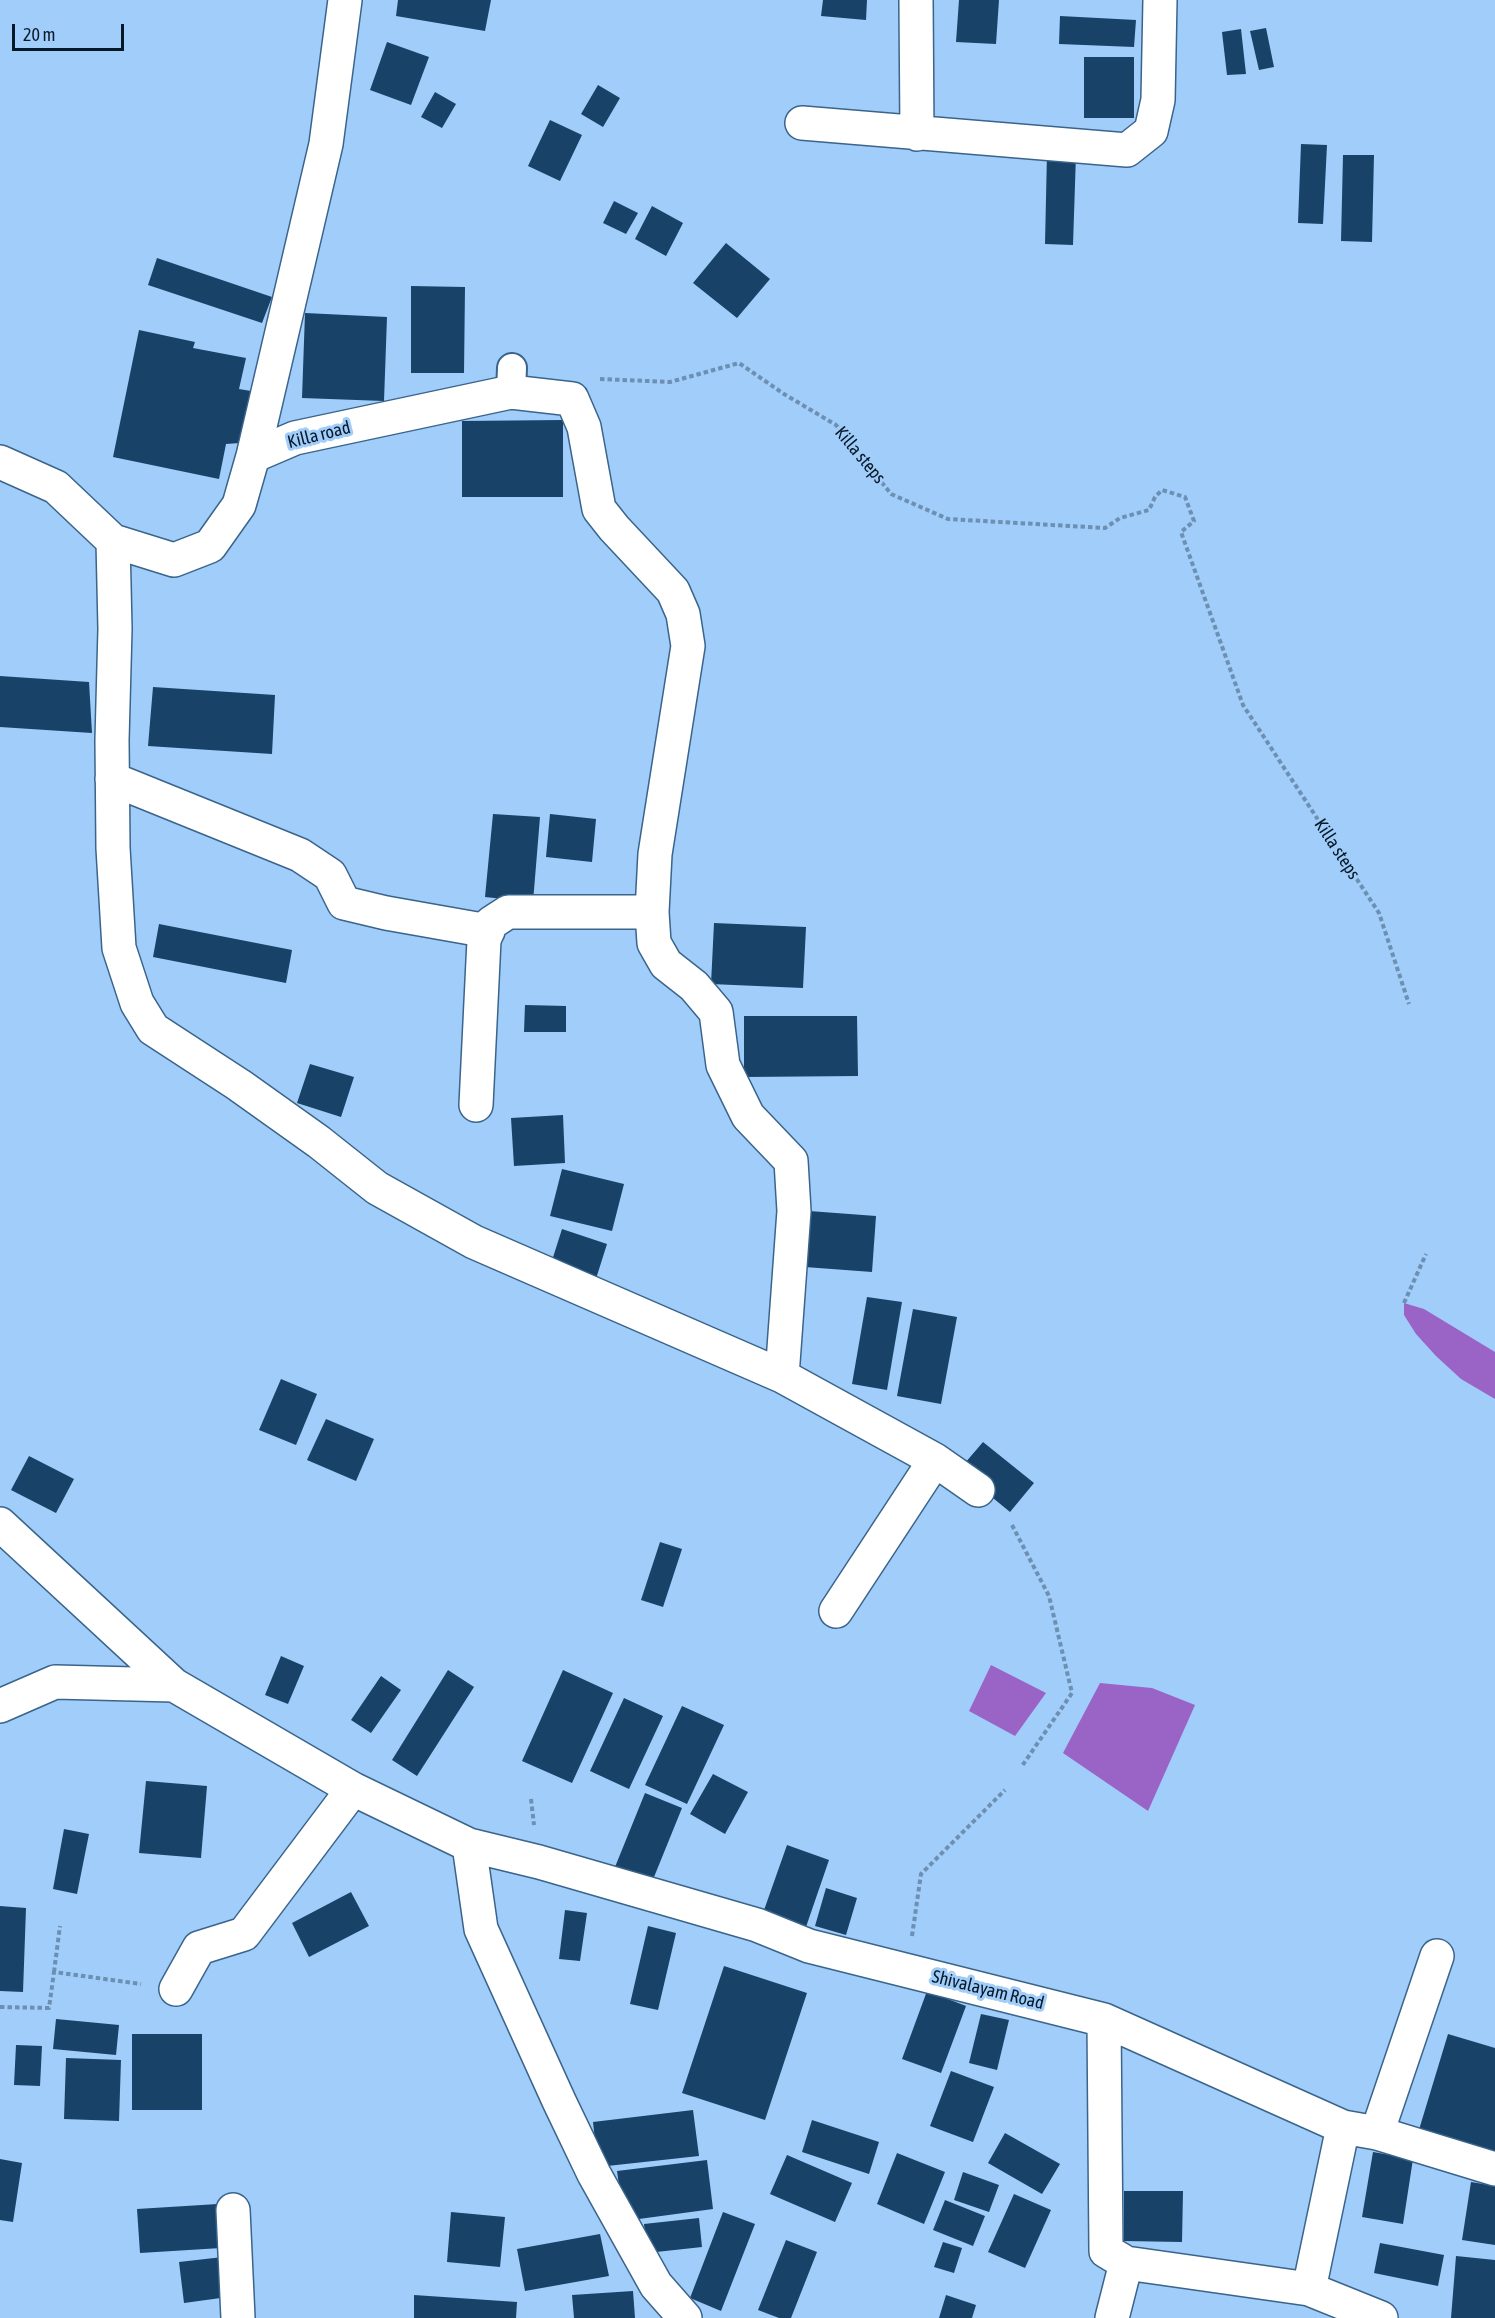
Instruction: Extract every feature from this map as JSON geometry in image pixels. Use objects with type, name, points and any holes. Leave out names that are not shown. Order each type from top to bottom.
[{"type":"street","points":[[0,462],[56,487],[113,542],[174,560],[210,546],[239,505],[253,456],[326,144],[345,0]]},
{"type":"street","points":[[916,0],[917,134]]},
{"type":"street","points":[[802,123],[1127,150],[1151,131],[1158,100],[1160,0]]},
{"type":"street","name":"Killa road","points":[[253,456],[295,438],[511,380],[572,399],[584,427],[599,509],[673,591],[683,614],[688,645],[655,854],[652,912]]},
{"type":"street","points":[[113,542],[115,629],[112,848],[118,948],[137,1003],[153,1029],[239,1085],[319,1142],[376,1188],[474,1242],[782,1376],[935,1460],[978,1490]]},
{"type":"street","points":[[112,779],[300,855],[330,875],[344,903],[386,913],[489,931]]},
{"type":"street","points":[[476,1105],[484,940],[492,923],[508,912],[652,912],[654,943],[666,964],[694,986],[716,1012],[723,1065],[748,1116],[791,1161],[794,1210],[782,1376]]},
{"type":"street","points":[[836,1611],[935,1460]]},
{"type":"street","name":"Shivalayam Road","points":[[0,1524],[174,1685],[353,1789],[469,1845],[539,1862],[757,1924],[809,1946],[1104,2020],[1343,2127],[1377,2133],[1495,2169]]},
{"type":"street","points":[[0,1707],[55,1682],[174,1685]]},
{"type":"street","points":[[176,1989],[199,1948],[244,1935],[353,1789]]},
{"type":"street","points":[[469,1845],[481,1929],[558,2101],[594,2174],[656,2285],[685,2318]]},
{"type":"street","points":[[1377,2133],[1437,1956]]},
{"type":"street","points":[[1104,2020],[1106,2251],[1126,2264],[1309,2289],[1381,2318]]},
{"type":"street","points":[[1309,2289],[1343,2127]]},
{"type":"street","points":[[233,2210],[238,2318]]},
{"type":"street","points":[[1112,2318],[1126,2264]]},
{"type":"path","name":"Killa steps","points":[[600,379],[670,382],[739,363],[784,394],[836,425],[891,494],[948,519],[1105,528],[1120,518],[1149,510],[1155,497],[1162,490],[1185,497],[1194,521],[1180,531],[1243,705],[1379,913],[1409,1004]]},
{"type":"path","points":[[1404,1303],[1426,1254]]},
{"type":"path","points":[[1012,1525],[1049,1596],[1072,1693],[1022,1766]]},
{"type":"path","points":[[906,1969],[921,1874],[1005,1790]]},
{"type":"path","points":[[0,2007],[49,2008],[60,1926]]},
{"type":"path","points":[[54,1972],[176,1989]]},
{"type":"shaded area","points":[[1404,1303],[1424,1309],[1495,1352],[1495,1399],[1461,1379],[1436,1356],[1416,1334],[1404,1315]]},
{"type":"shaded area","points":[[991,1665],[1046,1693],[1015,1736],[969,1711]]},
{"type":"shaded area","points":[[1100,1683],[1152,1688],[1195,1705],[1148,1811],[1063,1753]]},
{"type":"building","points":[[398,0],[491,0],[485,31],[396,16]]},
{"type":"building","points":[[823,0],[867,0],[866,20],[821,16]]},
{"type":"building","points":[[959,0],[999,0],[996,44],[956,42]]},
{"type":"building","points":[[1060,16],[1136,20],[1134,47],[1059,44]]},
{"type":"building","points":[[1266,28],[1274,67],[1259,70],[1250,31]]},
{"type":"building","points":[[1241,29],[1246,74],[1227,75],[1222,32]]},
{"type":"building","points":[[387,42],[429,57],[411,105],[370,90]]},
{"type":"building","points":[[1084,57],[1134,57],[1134,118],[1084,118]]},
{"type":"building","points":[[598,85],[620,98],[603,127],[581,114]]},
{"type":"building","points":[[435,92],[456,104],[442,128],[421,117]]},
{"type":"building","points":[[550,120],[582,135],[560,181],[528,166]]},
{"type":"building","points":[[1301,144],[1327,145],[1323,224],[1298,223]]},
{"type":"building","points":[[1047,153],[1076,154],[1073,245],[1045,244]]},
{"type":"building","points":[[1343,155],[1374,155],[1372,242],[1341,241]]},
{"type":"building","points":[[614,201],[638,213],[626,234],[603,223]]},
{"type":"building","points":[[652,206],[683,223],[666,256],[635,239]]},
{"type":"building","points":[[726,243],[770,279],[737,318],[693,283]]},
{"type":"building","points":[[157,258],[272,297],[262,323],[148,285]]},
{"type":"building","points":[[411,286],[465,287],[464,373],[411,373]]},
{"type":"building","points":[[305,313],[387,317],[384,401],[302,398]]},
{"type":"building","points":[[139,330],[195,342],[193,348],[246,358],[239,389],[251,391],[240,443],[226,444],[219,479],[113,457]]},
{"type":"building","points":[[563,420],[563,497],[462,497],[462,421]]},
{"type":"building","points":[[0,676],[89,682],[92,733],[0,727]]},
{"type":"building","points":[[153,687],[275,695],[272,754],[148,746]]},
{"type":"building","points":[[493,814],[540,817],[533,902],[485,897]]},
{"type":"building","points":[[550,814],[596,819],[592,862],[546,857]]},
{"type":"building","points":[[714,923],[806,927],[803,988],[711,984]]},
{"type":"building","points":[[159,924],[292,950],[286,983],[153,957]]},
{"type":"building","points":[[525,1005],[566,1006],[566,1032],[524,1032]]},
{"type":"building","points":[[744,1016],[857,1016],[858,1076],[744,1077]]},
{"type":"building","points":[[310,1064],[354,1077],[341,1117],[297,1103]]},
{"type":"building","points":[[563,1115],[565,1163],[514,1166],[511,1118]]},
{"type":"building","points":[[562,1169],[624,1184],[612,1231],[550,1216]]},
{"type":"building","points":[[809,1211],[876,1216],[872,1272],[805,1267]]},
{"type":"building","points":[[562,1229],[607,1244],[594,1285],[549,1270]]},
{"type":"building","points":[[867,1297],[902,1302],[887,1390],[852,1384]]},
{"type":"building","points":[[913,1309],[957,1317],[941,1404],[897,1396]]},
{"type":"building","points":[[281,1379],[317,1394],[296,1445],[259,1430]]},
{"type":"building","points":[[326,1419],[374,1439],[356,1481],[307,1460]]},
{"type":"building","points":[[983,1442],[1034,1483],[1010,1512],[959,1470]]},
{"type":"building","points":[[29,1456],[74,1479],[56,1513],[11,1490]]},
{"type":"building","points":[[660,1542],[682,1549],[663,1607],[641,1600]]},
{"type":"building","points":[[281,1656],[304,1666],[288,1704],[265,1695]]},
{"type":"building","points":[[448,1670],[474,1687],[417,1776],[392,1760]]},
{"type":"building","points":[[563,1670],[613,1693],[572,1783],[522,1761]]},
{"type":"building","points":[[381,1676],[401,1690],[371,1733],[351,1720]]},
{"type":"building","points":[[624,1698],[663,1716],[629,1789],[590,1771]]},
{"type":"building","points":[[682,1706],[724,1725],[687,1804],[645,1785]]},
{"type":"building","points":[[713,1774],[748,1792],[725,1834],[690,1814]]},
{"type":"building","points":[[146,1781],[207,1786],[201,1858],[139,1853]]},
{"type":"building","points":[[645,1793],[682,1808],[652,1882],[615,1867]]},
{"type":"building","points":[[64,1829],[89,1834],[77,1894],[53,1889]]},
{"type":"building","points":[[787,1845],[829,1860],[806,1927],[763,1913]]},
{"type":"building","points":[[826,1888],[857,1898],[846,1935],[815,1926]]},
{"type":"building","points":[[351,1892],[369,1926],[309,1957],[292,1923]]},
{"type":"building","points":[[0,1906],[26,1908],[23,1992],[0,1991]]},
{"type":"building","points":[[565,1910],[587,1913],[580,1961],[559,1959]]},
{"type":"building","points":[[648,1926],[676,1933],[658,2010],[630,2004]]},
{"type":"building","points":[[724,1966],[807,1993],[765,2120],[682,2093]]},
{"type":"building","points":[[927,1991],[966,2006],[941,2073],[902,2059]]},
{"type":"building","points":[[981,2014],[1009,2020],[997,2070],[969,2063]]},
{"type":"building","points":[[56,2019],[119,2025],[116,2055],[53,2049]]},
{"type":"building","points":[[132,2034],[202,2034],[202,2110],[132,2110]]},
{"type":"building","points":[[1448,2034],[1495,2048],[1495,2156],[1418,2133]]},
{"type":"building","points":[[16,2045],[42,2046],[40,2086],[14,2085]]},
{"type":"building","points":[[66,2058],[121,2060],[119,2121],[64,2119]]},
{"type":"building","points":[[951,2071],[994,2087],[973,2142],[930,2126]]},
{"type":"building","points":[[693,2110],[699,2156],[598,2167],[593,2122]]},
{"type":"building","points":[[812,2120],[879,2142],[869,2174],[802,2152]]},
{"type":"building","points":[[1005,2133],[1060,2164],[1042,2194],[988,2163]]},
{"type":"building","points":[[1373,2152],[1413,2159],[1403,2224],[1362,2217]]},
{"type":"building","points":[[897,2153],[945,2172],[924,2224],[877,2204]]},
{"type":"building","points":[[787,2155],[852,2183],[835,2222],[770,2194]]},
{"type":"building","points":[[0,2159],[22,2163],[13,2222],[0,2220]]},
{"type":"building","points":[[707,2160],[713,2209],[624,2221],[617,2171]]},
{"type":"building","points":[[963,2172],[999,2185],[989,2212],[954,2200]]},
{"type":"building","points":[[1471,2182],[1495,2186],[1495,2245],[1462,2240]]},
{"type":"building","points":[[1124,2191],[1183,2191],[1182,2242],[1124,2241]]},
{"type":"building","points":[[1014,2194],[1051,2210],[1025,2268],[988,2252]]},
{"type":"building","points":[[945,2200],[985,2216],[973,2246],[933,2230]]},
{"type":"building","points":[[218,2204],[221,2248],[140,2253],[137,2209]]},
{"type":"building","points":[[451,2212],[505,2217],[500,2267],[447,2262]]},
{"type":"building","points":[[723,2212],[755,2224],[721,2311],[690,2298]]},
{"type":"building","points":[[699,2218],[702,2247],[647,2253],[644,2224]]},
{"type":"building","points":[[600,2234],[609,2276],[525,2291],[517,2249]]},
{"type":"building","points":[[786,2240],[817,2252],[791,2318],[779,2318],[758,2310]]},
{"type":"building","points":[[943,2242],[962,2248],[954,2273],[934,2267]]},
{"type":"building","points":[[1380,2243],[1444,2255],[1438,2286],[1374,2273]]},
{"type":"building","points":[[1456,2256],[1495,2260],[1495,2318],[1451,2318]]},
{"type":"building","points":[[223,2257],[228,2297],[184,2303],[179,2262]]},
{"type":"building","points":[[633,2291],[635,2318],[574,2318],[572,2295]]},
{"type":"building","points":[[414,2295],[517,2302],[516,2318],[414,2318]]},
{"type":"building","points":[[946,2295],[976,2305],[972,2318],[939,2318]]}]
